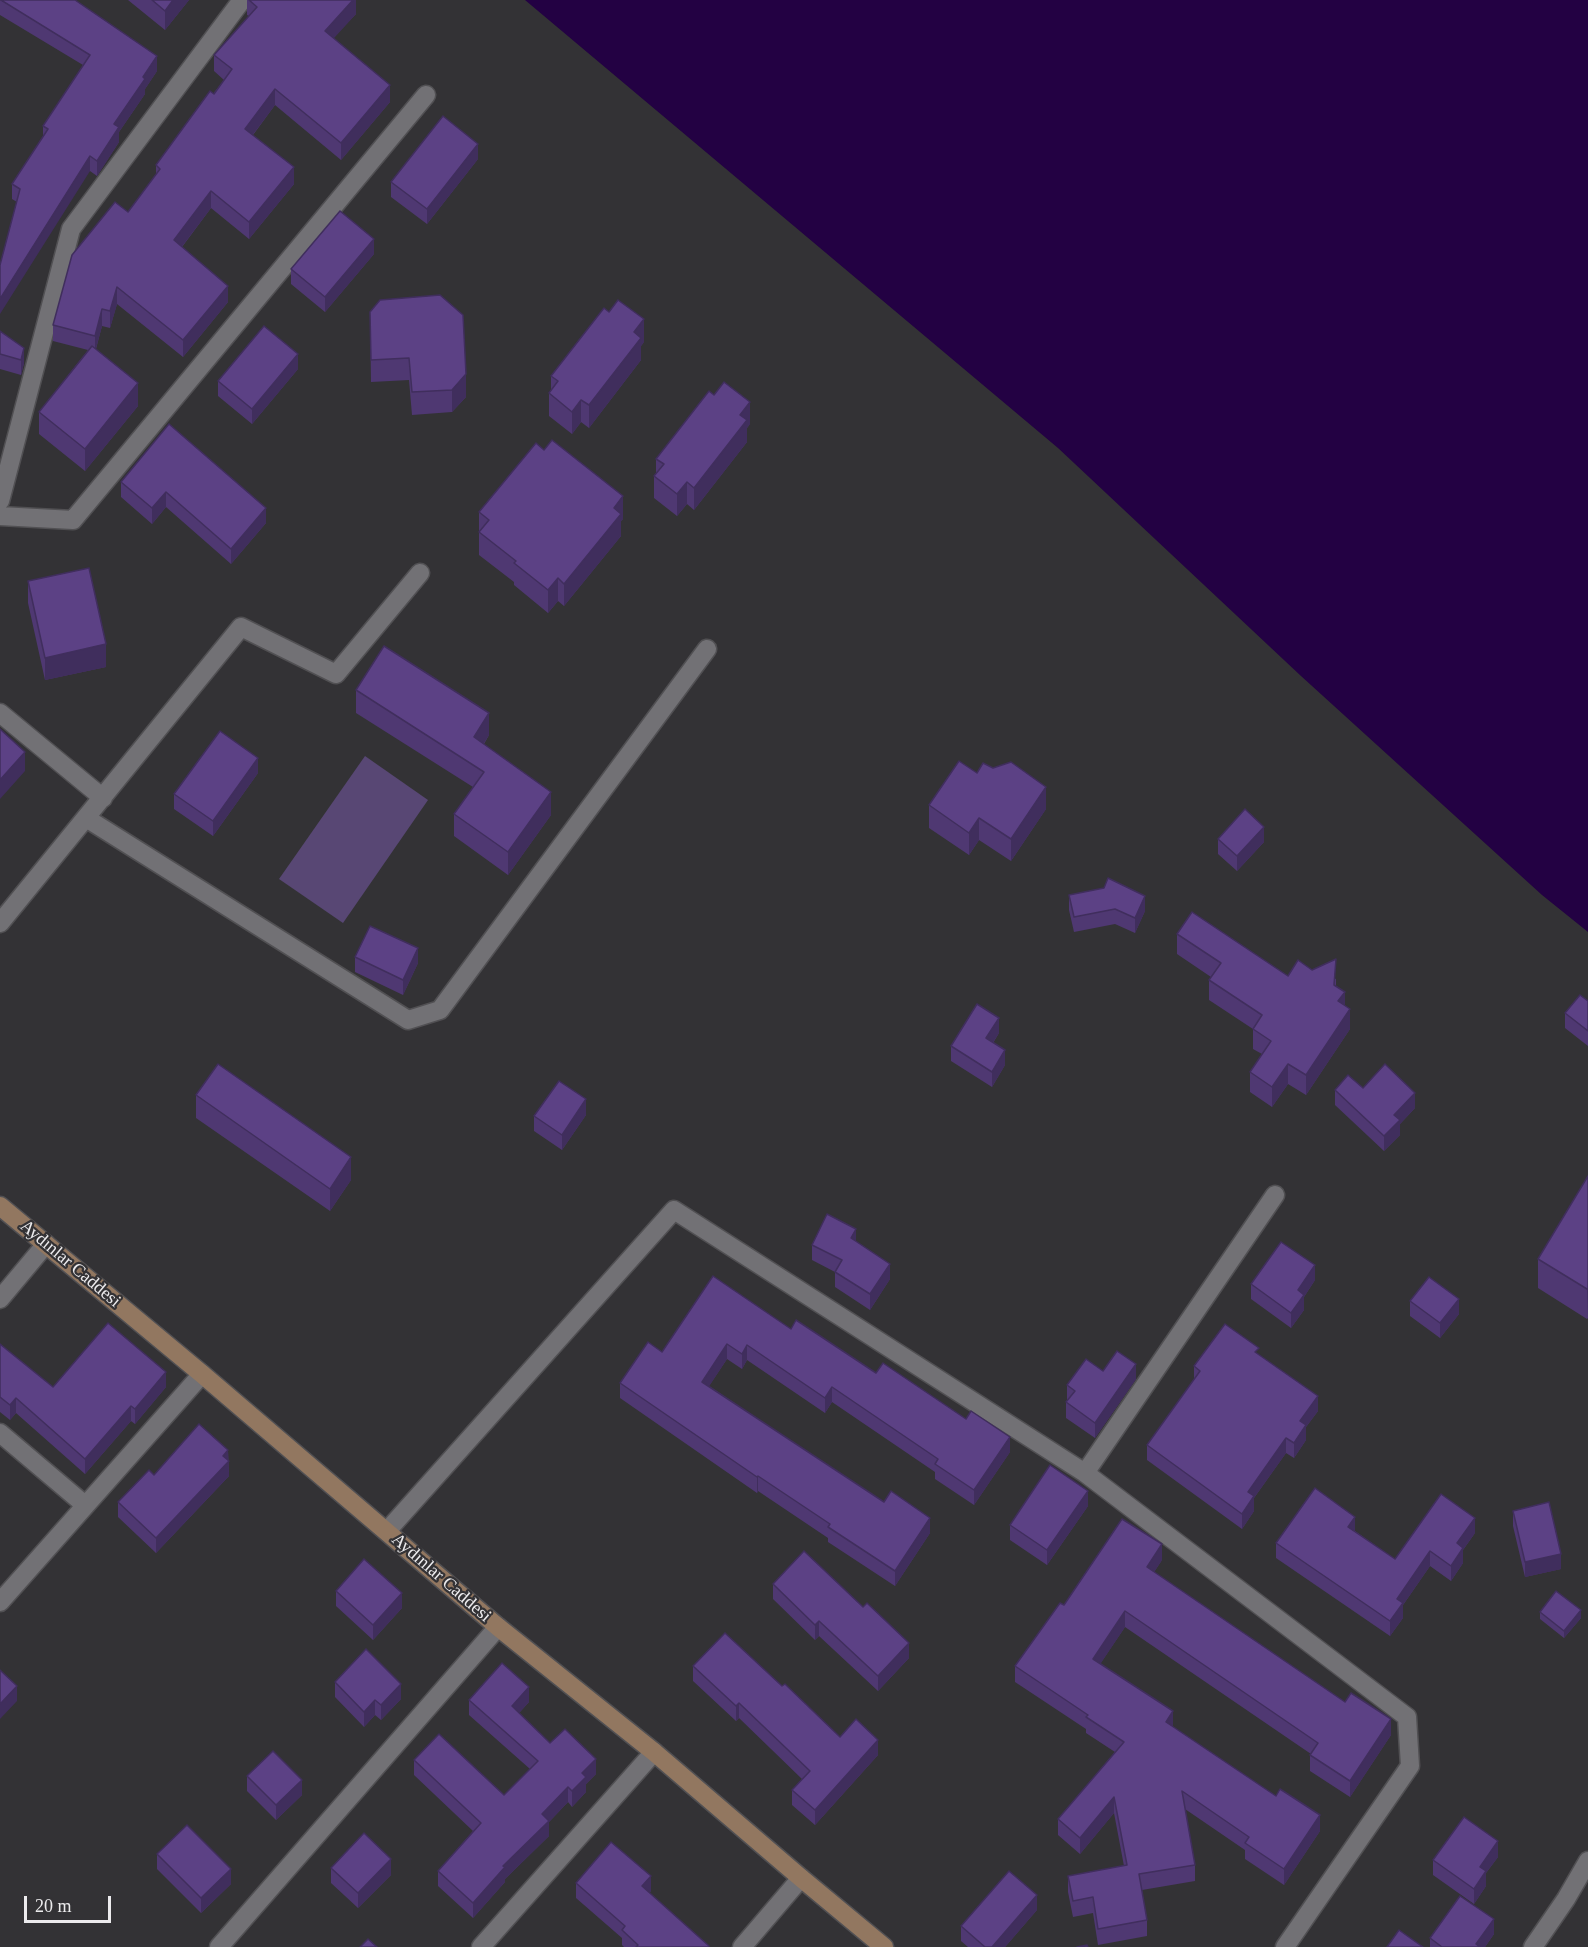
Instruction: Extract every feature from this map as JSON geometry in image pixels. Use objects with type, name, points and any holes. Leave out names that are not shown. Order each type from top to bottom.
[{"type":"street","points":[[0,501],[71,229],[242,0]]},
{"type":"street","points":[[0,516],[73,520],[426,95]]},
{"type":"street","points":[[0,923],[241,627],[336,674],[420,573]]},
{"type":"street","points":[[86,818],[408,1020],[440,1010],[706,649]]},
{"type":"street","points":[[0,713],[103,798]]},
{"type":"street","points":[[1086,1473],[1275,1195]]},
{"type":"street","name":"Aydınlar Caddesi","points":[[0,1206],[202,1374],[498,1627],[654,1752],[884,1947]]},
{"type":"street","points":[[387,1531],[674,1210],[1086,1473],[1407,1717],[1410,1766],[1284,1947]]},
{"type":"street","points":[[0,1299],[46,1244]]},
{"type":"street","points":[[0,1602],[202,1374]]},
{"type":"street","points":[[0,1433],[85,1505]]},
{"type":"street","points":[[219,1947],[498,1627]]},
{"type":"street","points":[[481,1947],[654,1752]]},
{"type":"street","points":[[1533,1947],[1566,1899],[1588,1860]]},
{"type":"street","points":[[742,1947],[801,1878]]},
{"type":"shaded area","points":[[525,0],[1588,0],[1588,932],[1542,895],[1301,676],[1058,448]]},
{"type":"shaded area","points":[[365,756],[428,800],[343,923],[279,879]]},
{"type":"building","points":[[1,0],[75,0],[157,56],[143,77],[145,79],[114,124],[119,127],[97,161],[90,156],[0,299],[0,265],[20,189],[12,184],[48,129],[43,126],[90,55]]},
{"type":"building","points":[[152,0],[173,0],[165,11]]},
{"type":"building","points":[[249,0],[353,0],[325,31],[390,85],[341,143],[275,89],[245,129],[294,167],[249,222],[211,191],[174,240],[228,286],[183,340],[117,287],[110,311],[102,309],[95,336],[53,325],[72,255],[115,202],[128,212],[160,169],[156,165],[210,91],[214,94],[232,69],[214,55],[257,7]]},
{"type":"building","points":[[443,116],[478,144],[427,209],[391,182]]},
{"type":"building","points":[[340,211],[374,239],[325,297],[291,269]]},
{"type":"building","points":[[440,295],[463,315],[466,374],[452,390],[412,392],[409,358],[371,360],[370,312],[380,300]]},
{"type":"building","points":[[618,300],[644,319],[634,332],[641,338],[589,405],[581,400],[572,412],[549,393],[558,381],[551,376],[604,308],[609,312]]},
{"type":"building","points":[[264,326],[298,354],[252,409],[218,381]]},
{"type":"building","points":[[0,331],[24,348],[21,360],[0,354]]},
{"type":"building","points":[[92,346],[138,383],[85,449],[39,412]]},
{"type":"building","points":[[724,382],[750,402],[740,415],[747,420],[694,488],[687,482],[677,494],[654,476],[664,464],[656,459],[709,391],[714,395]]},
{"type":"building","points":[[169,424],[266,508],[231,549],[166,492],[152,508],[121,482]]},
{"type":"building","points":[[552,440],[623,496],[614,508],[621,514],[564,584],[558,578],[548,590],[479,532],[489,520],[479,512],[536,443],[544,450]]},
{"type":"building","points":[[89,568],[106,644],[45,658],[28,581]]},
{"type":"building","points":[[384,646],[489,713],[474,737],[551,792],[508,852],[454,814],[484,772],[356,690]]},
{"type":"building","points":[[0,729],[25,752],[0,780]]},
{"type":"building","points":[[220,731],[258,758],[213,821],[174,794]]},
{"type":"building","points":[[959,761],[977,773],[983,763],[993,768],[1011,762],[1046,787],[1011,839],[979,818],[969,833],[929,805]]},
{"type":"building","points":[[1245,809],[1264,827],[1237,856],[1218,839]]},
{"type":"building","points":[[1108,878],[1145,896],[1135,918],[1115,909],[1074,917],[1069,895],[1104,888]]},
{"type":"building","points":[[1192,912],[1288,976],[1298,960],[1312,970],[1336,959],[1334,985],[1345,992],[1338,1001],[1350,1009],[1306,1075],[1288,1064],[1272,1087],[1250,1072],[1271,1041],[1253,1029],[1262,1015],[1209,980],[1221,963],[1177,934]]},
{"type":"building","points":[[370,926],[418,948],[403,980],[355,957]]},
{"type":"building","points":[[1580,995],[1588,1001],[1588,1031],[1565,1013]]},
{"type":"building","points":[[977,1004],[999,1018],[986,1038],[1005,1050],[992,1072],[951,1046]]},
{"type":"building","points":[[218,1064],[351,1157],[330,1189],[196,1095]]},
{"type":"building","points":[[1385,1064],[1415,1093],[1394,1115],[1400,1120],[1384,1136],[1335,1090],[1348,1075],[1363,1088]]},
{"type":"building","points":[[559,1081],[586,1099],[562,1135],[534,1116]]},
{"type":"building","points":[[1588,1176],[1588,1289],[1587,1289],[1538,1259]]},
{"type":"building","points":[[827,1214],[856,1229],[851,1238],[890,1264],[870,1294],[835,1272],[842,1260],[812,1245]]},
{"type":"building","points":[[1281,1242],[1315,1265],[1298,1290],[1304,1295],[1291,1313],[1251,1284]]},
{"type":"building","points":[[713,1276],[791,1329],[796,1320],[876,1373],[883,1363],[966,1419],[971,1411],[1010,1437],[974,1490],[935,1464],[938,1459],[832,1387],[825,1398],[747,1345],[742,1354],[727,1344],[702,1382],[884,1502],[891,1491],[930,1518],[895,1571],[828,1527],[830,1524],[620,1383],[648,1342],[662,1352]]},
{"type":"building","points":[[1429,1277],[1459,1299],[1440,1323],[1410,1301]]},
{"type":"building","points":[[108,1323],[166,1372],[135,1409],[131,1406],[85,1459],[16,1398],[10,1405],[0,1397],[0,1344],[53,1387]]},
{"type":"building","points":[[1225,1324],[1259,1348],[1255,1352],[1318,1396],[1300,1421],[1306,1425],[1294,1443],[1286,1438],[1248,1492],[1254,1496],[1242,1514],[1147,1445],[1200,1371],[1194,1366]]},
{"type":"building","points":[[1117,1351],[1136,1364],[1095,1423],[1066,1402],[1075,1391],[1067,1385],[1086,1359],[1103,1371]]},
{"type":"building","points":[[199,1424],[228,1450],[223,1456],[229,1461],[156,1538],[118,1502],[149,1470],[154,1475]]},
{"type":"building","points":[[1050,1465],[1088,1491],[1047,1550],[1010,1525]]},
{"type":"building","points":[[1315,1488],[1355,1517],[1348,1527],[1395,1559],[1441,1494],[1475,1518],[1457,1543],[1463,1548],[1451,1566],[1430,1551],[1397,1599],[1403,1603],[1390,1621],[1276,1543]]},
{"type":"building","points":[[1549,1502],[1561,1554],[1525,1562],[1513,1511]]},
{"type":"building","points":[[1122,1519],[1162,1544],[1147,1567],[1345,1702],[1351,1693],[1391,1719],[1350,1781],[1310,1755],[1318,1743],[1125,1611],[1093,1659],[1173,1711],[1166,1722],[1276,1796],[1280,1789],[1320,1815],[1284,1869],[1245,1843],[1249,1837],[1182,1791],[1195,1865],[1139,1874],[1147,1920],[1098,1929],[1093,1897],[1073,1901],[1068,1876],[1127,1865],[1114,1797],[1080,1838],[1058,1819],[1124,1742],[1015,1666],[1060,1603],[1064,1605]]},
{"type":"building","points":[[804,1551],[863,1607],[867,1603],[909,1643],[878,1676],[819,1621],[815,1625],[773,1584]]},
{"type":"building","points":[[364,1559],[402,1593],[373,1625],[336,1591]]},
{"type":"building","points":[[1556,1591],[1581,1610],[1564,1631],[1540,1612]]},
{"type":"building","points":[[725,1633],[782,1686],[785,1684],[840,1737],[856,1719],[878,1740],[815,1810],[792,1790],[810,1771],[739,1703],[736,1706],[693,1666]]},
{"type":"building","points":[[366,1649],[401,1684],[381,1705],[375,1700],[364,1712],[335,1682]]},
{"type":"building","points":[[502,1663],[529,1687],[512,1706],[550,1743],[565,1729],[596,1759],[582,1773],[586,1777],[572,1791],[568,1787],[542,1814],[549,1821],[503,1866],[505,1867],[473,1903],[438,1871],[481,1823],[414,1760],[439,1734],[504,1795],[538,1761],[469,1700]]},
{"type":"building","points":[[0,1670],[17,1686],[0,1704]]},
{"type":"building","points":[[273,1751],[302,1780],[276,1805],[247,1776]]},
{"type":"building","points":[[1464,1817],[1498,1841],[1480,1867],[1486,1871],[1474,1889],[1433,1860]]},
{"type":"building","points":[[187,1825],[231,1869],[201,1898],[157,1854]]},
{"type":"building","points":[[364,1833],[391,1859],[358,1893],[331,1868]]},
{"type":"building","points":[[611,1842],[651,1876],[642,1886],[708,1947],[636,1947],[638,1945],[622,1930],[625,1926],[576,1883]]},
{"type":"building","points":[[1009,1871],[1037,1895],[992,1947],[985,1947],[961,1926]]},
{"type":"building","points":[[1460,1896],[1494,1919],[1476,1944],[1480,1947],[1442,1947],[1430,1938]]},
{"type":"building","points":[[1399,1930],[1423,1947],[1387,1947]]},
{"type":"building","points":[[368,1939],[377,1947],[360,1947]]}]
